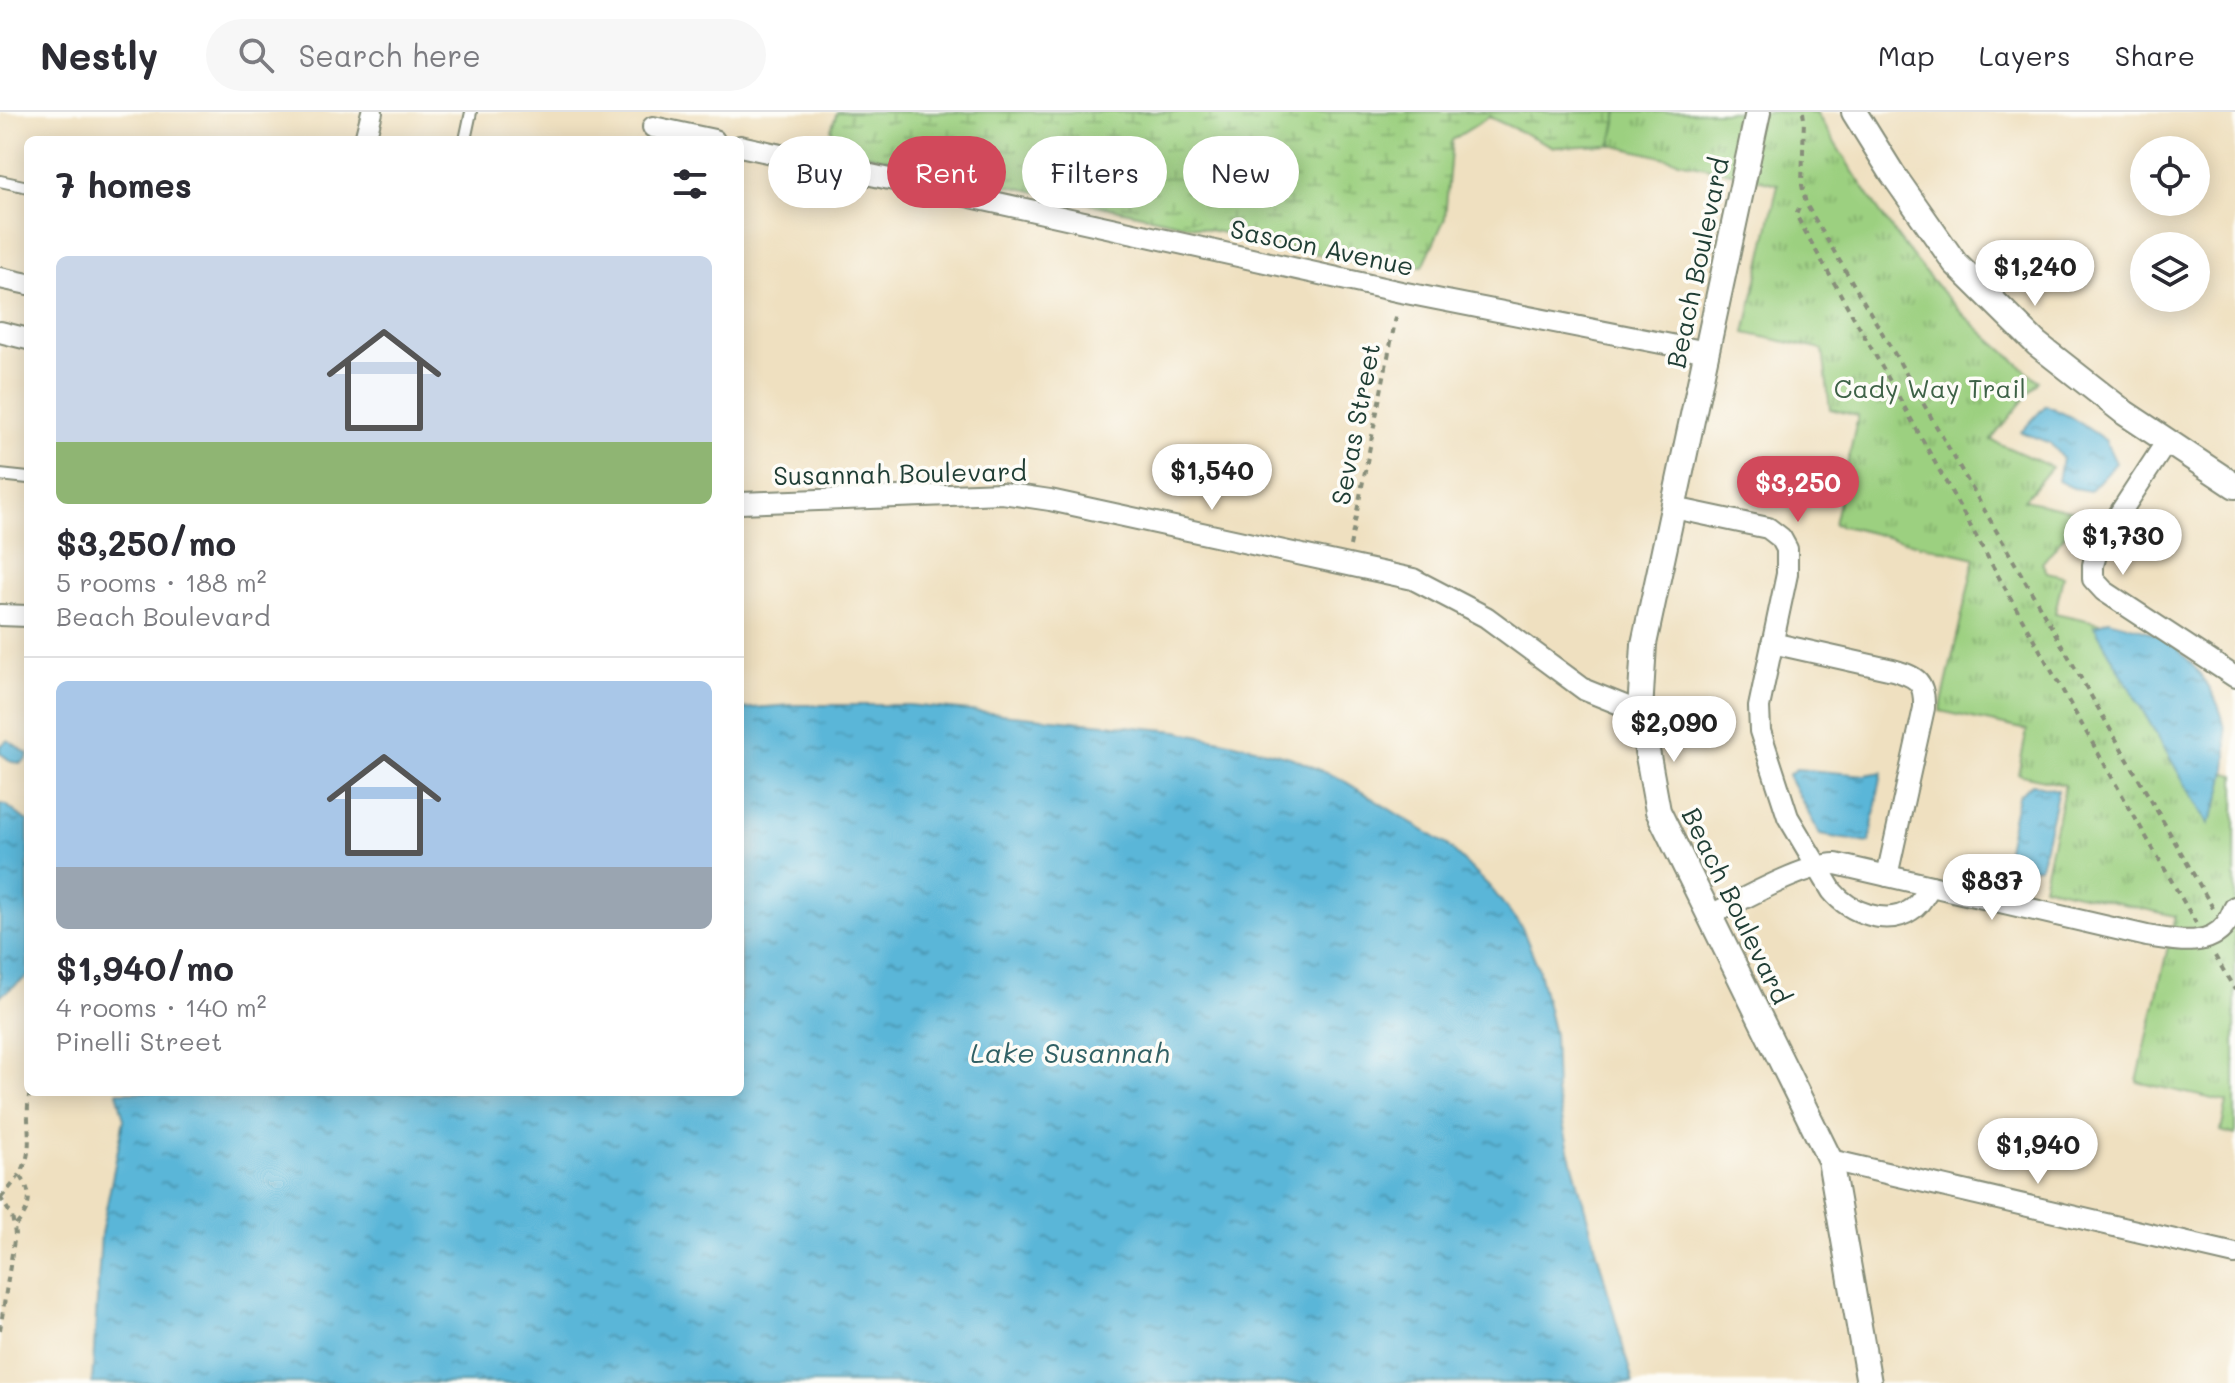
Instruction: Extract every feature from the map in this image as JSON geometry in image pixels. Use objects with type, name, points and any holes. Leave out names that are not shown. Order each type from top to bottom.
[{"type":"street","points":[[366,136],[372,112]]},
{"type":"street","name":"Beach Boulevard","points":[[1758,112],[1644,644],[1640,712],[1658,811],[1830,1160],[1869,1383]]},
{"type":"street","points":[[1854,112],[1955,263],[2037,344],[2125,413],[2235,486]]},
{"type":"street","points":[[653,126],[697,136]]},
{"type":"street","name":"Sasoon Avenue","points":[[744,147],[1401,292],[1707,352]]},
{"type":"street","points":[[0,278],[24,283]]},
{"type":"street","points":[[0,332],[24,338]]},
{"type":"street","points":[[2167,441],[2099,545],[2093,565],[2093,579],[2104,591],[2235,677]]},
{"type":"street","name":"Susannah Boulevard","points":[[744,503],[1002,493],[1050,500],[1413,579],[1486,617],[1585,690],[1640,712]]},
{"type":"street","points":[[1674,508],[1768,528],[1781,538],[1787,549],[1788,562],[1759,707],[1760,731],[1788,817],[1840,900],[1866,913],[1884,917],[1901,916],[1915,909],[1931,886]]},
{"type":"street","points":[[0,615],[24,616]]},
{"type":"street","points":[[1772,643],[1893,670],[1919,681],[1924,692],[1924,708],[1887,876]]},
{"type":"street","points":[[1710,915],[1806,870],[1836,864],[2147,936],[2185,942],[2205,939],[2225,926],[2235,907]]},
{"type":"street","points":[[1830,1160],[2235,1254]]},
{"type":"lane","points":[[466,136],[471,112]]},
{"type":"lane","points":[[0,181],[24,186]]},
{"type":"lane","points":[[0,475],[24,478]]},
{"type":"path","points":[[1803,112],[1802,185],[1806,204],[2225,926]]},
{"type":"path","points":[[1799,208],[1796,215],[1837,290],[2199,927]]},
{"type":"path","name":"Sevas Street","points":[[1346,564],[1401,292]]},
{"type":"path","points":[[2210,947],[2235,990]]},
{"type":"path","points":[[0,1330],[14,1252],[15,1226],[0,1197],[25,1166],[29,1096]]},
{"type":"path","points":[[15,1226],[30,1201],[28,1188],[19,1174]]},
{"type":"green space","points":[[837,112],[1618,112],[1611,145],[1554,147],[1489,117],[1452,140],[1445,218],[1423,266],[1373,266],[1110,208],[1167,208],[1167,136],[1022,136],[1022,189],[1006,185],[1006,136],[887,136],[887,159],[871,156],[871,136],[836,136],[831,130]]},
{"type":"green space","name":"Cady Way Trail","points":[[1618,112],[1816,112],[1865,190],[1919,265],[1969,320],[2039,381],[1991,440],[2052,467],[2024,500],[2083,513],[2042,563],[2047,572],[2063,576],[2055,613],[2182,641],[2169,760],[2235,775],[2235,1135],[2221,1131],[2227,1102],[2137,1082],[2175,916],[2043,886],[2065,785],[2018,774],[2027,730],[1940,711],[1975,558],[1834,524],[1858,416],[1830,409],[1823,350],[1745,333],[1778,184],[1611,145]]},
{"type":"water","points":[[2046,405],[2071,417],[2105,440],[2116,463],[2090,491],[2058,481],[2062,458],[2050,443],[2021,432]]},
{"type":"water","points":[[2108,620],[2159,636],[2170,643],[2197,670],[2219,706],[2227,746],[2226,765],[2217,805],[2208,824],[2094,626]]},
{"type":"water","name":"Lake Susannah","points":[[793,705],[908,705],[1177,731],[1290,757],[1341,779],[1447,845],[1490,887],[1522,928],[1538,967],[1554,1035],[1556,1092],[1569,1150],[1633,1383],[92,1383],[101,1234],[124,1119],[118,1096],[744,1096],[744,709]]},
{"type":"water","points":[[8,740],[24,751],[24,761],[12,762],[0,753],[0,746]]},
{"type":"water","points":[[1796,769],[1865,775],[1882,772],[1869,843],[1820,835],[1788,775]]},
{"type":"water","points":[[2032,784],[2058,790],[2040,867],[2012,869],[2004,863],[2018,796]]},
{"type":"water","points":[[0,804],[24,819],[24,979],[0,996]]}]
